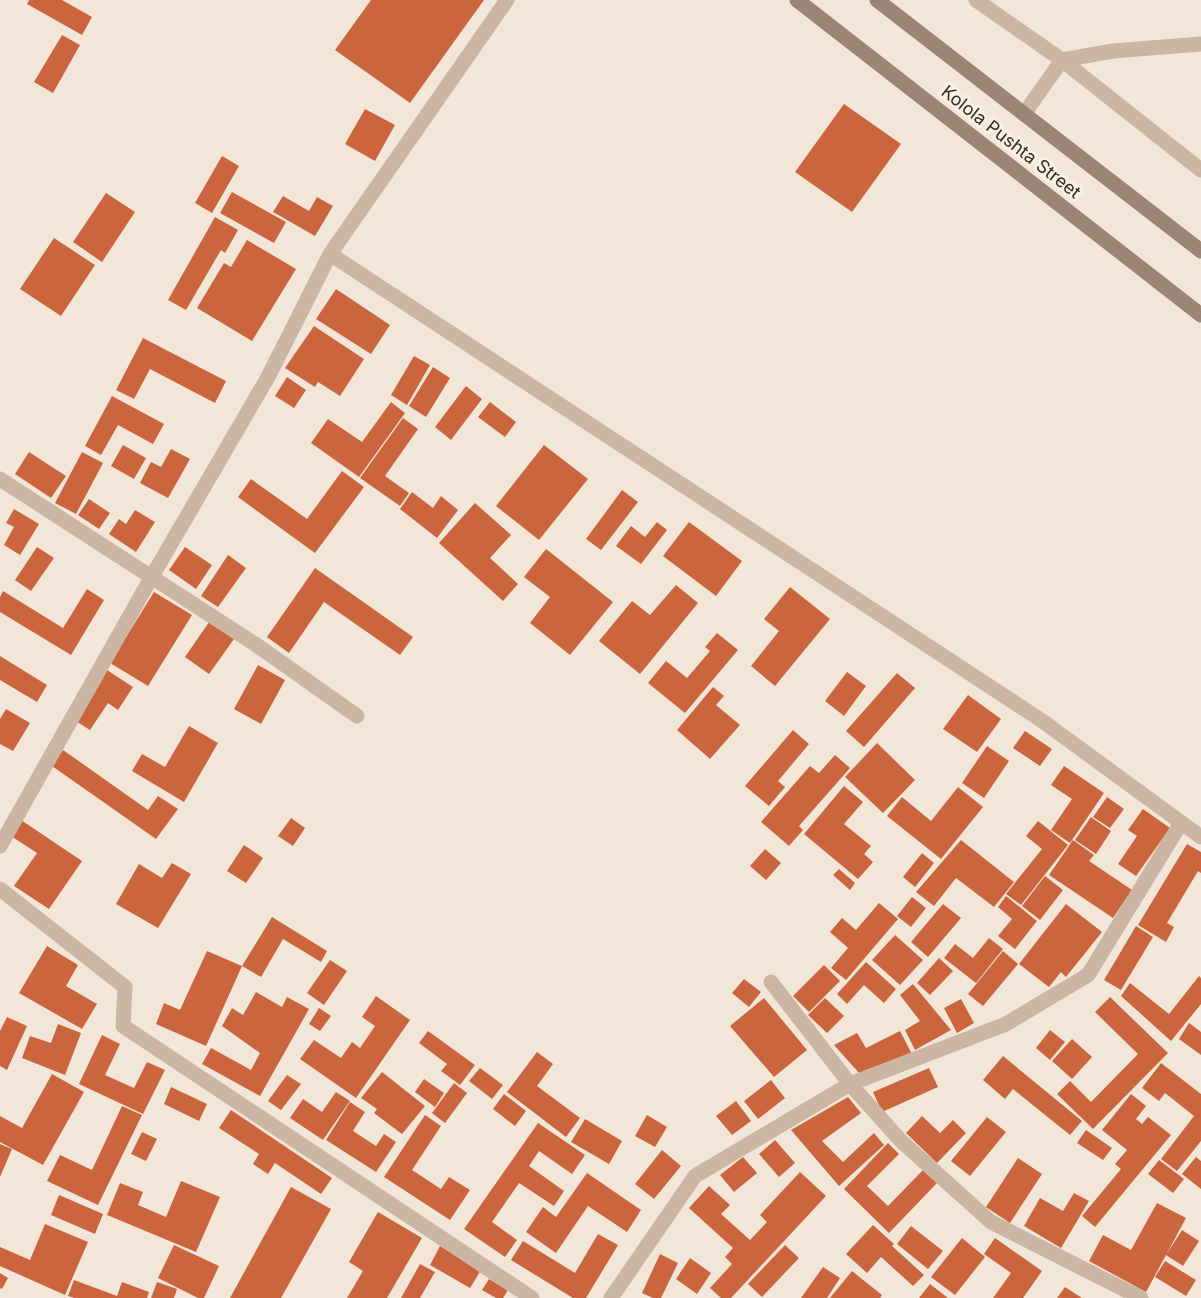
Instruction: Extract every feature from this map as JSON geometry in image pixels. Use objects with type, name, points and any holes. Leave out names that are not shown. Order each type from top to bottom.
[{"type":"main road","name":"Kolola Pushta Street","points":[[797,0],[1201,315]]},
{"type":"main road","points":[[877,0],[1201,251]]},
{"type":"street","points":[[0,846],[151,578],[268,377],[330,254],[507,0]]},
{"type":"street","points":[[975,0],[1062,60],[1201,170]]},
{"type":"street","points":[[1023,114],[1062,60],[1113,51],[1201,44]]},
{"type":"street","points":[[330,254],[1041,720],[1201,837]]},
{"type":"street","points":[[0,479],[255,644],[357,716]]},
{"type":"street","points":[[611,1298],[695,1176],[850,1084],[1006,1024],[1088,975],[1181,823]]},
{"type":"street","points":[[0,889],[125,987],[123,1026],[532,1298]]},
{"type":"street","points":[[771,982],[850,1084],[901,1141],[991,1222],[1141,1298]]},
{"type":"building","points":[[29,0],[62,0],[92,17],[82,35],[27,4]]},
{"type":"building","points":[[371,0],[484,0],[410,103],[335,50]]},
{"type":"building","points":[[62,35],[80,45],[53,93],[34,82]]},
{"type":"building","points":[[844,104],[901,144],[852,212],[795,172]]},
{"type":"building","points":[[365,109],[395,125],[375,161],[345,144]]},
{"type":"building","points":[[222,156],[239,166],[212,213],[195,203]]},
{"type":"building","points":[[232,192],[286,222],[274,243],[220,213]]},
{"type":"building","points":[[106,193],[135,212],[102,262],[73,242]]},
{"type":"building","points":[[283,196],[309,211],[317,197],[333,206],[315,236],[273,212]]},
{"type":"building","points":[[215,217],[238,230],[225,253],[221,250],[186,310],[168,300]]},
{"type":"building","points":[[54,238],[95,265],[61,316],[20,289]]},
{"type":"building","points":[[247,240],[296,269],[252,341],[197,308],[224,263],[231,267]]},
{"type":"building","points":[[336,289],[390,325],[371,354],[316,319]]},
{"type":"building","points":[[314,326],[364,359],[340,396],[318,382],[315,387],[285,368]]},
{"type":"building","points":[[143,338],[226,381],[215,403],[150,369],[134,399],[116,390]]},
{"type":"building","points":[[414,356],[430,365],[407,405],[391,395]]},
{"type":"building","points":[[433,367],[450,378],[426,417],[409,406]]},
{"type":"building","points":[[287,377],[306,390],[294,408],[275,396]]},
{"type":"building","points":[[466,386],[482,399],[451,440],[435,427]]},
{"type":"building","points":[[112,396],[164,424],[153,444],[118,425],[101,455],[85,446]]},
{"type":"building","points":[[391,402],[405,413],[359,477],[311,443],[328,419],[362,442]]},
{"type":"building","points":[[490,402],[516,422],[505,437],[478,417]]},
{"type":"building","points":[[403,418],[418,429],[385,476],[409,493],[400,506],[360,478]]},
{"type":"building","points":[[123,445],[146,458],[134,479],[111,466]]},
{"type":"building","points":[[544,445],[588,479],[539,540],[496,506]]},
{"type":"building","points":[[171,449],[190,459],[168,498],[140,483],[151,462],[161,467]]},
{"type":"building","points":[[29,452],[66,476],[51,498],[15,474]]},
{"type":"building","points":[[82,452],[103,463],[76,514],[55,503]]},
{"type":"building","points":[[342,471],[364,487],[315,553],[238,497],[251,479],[307,519]]},
{"type":"building","points":[[622,490],[638,502],[601,550],[586,539]]},
{"type":"building","points":[[412,492],[433,508],[441,496],[458,510],[437,538],[400,509]]},
{"type":"building","points":[[89,499],[110,513],[99,529],[78,515]]},
{"type":"building","points":[[475,503],[511,535],[490,558],[518,584],[503,601],[439,543]]},
{"type":"building","points":[[14,509],[39,524],[20,555],[4,545],[14,527],[6,523]]},
{"type":"building","points":[[135,510],[155,522],[136,552],[109,534],[119,519],[126,524]]},
{"type":"building","points":[[657,522],[667,530],[641,564],[616,546],[631,526],[645,537]]},
{"type":"building","points":[[689,522],[742,561],[716,596],[663,556]]},
{"type":"building","points":[[37,547],[54,558],[31,591],[15,580]]},
{"type":"building","points":[[185,547],[212,565],[196,589],[169,570]]},
{"type":"building","points":[[546,549],[613,602],[570,655],[530,623],[550,597],[524,577]]},
{"type":"building","points":[[228,555],[246,568],[218,607],[201,596]]},
{"type":"building","points":[[315,568],[413,637],[400,655],[324,602],[289,653],[267,637]]},
{"type":"building","points":[[676,585],[698,603],[640,674],[599,641],[632,601],[650,615]]},
{"type":"building","points":[[790,587],[830,619],[775,686],[751,666],[779,631],[764,619]]},
{"type":"building","points":[[87,589],[104,600],[71,655],[0,612],[0,597],[3,591],[63,628]]},
{"type":"building","points":[[154,592],[192,615],[148,686],[110,663]]},
{"type":"building","points":[[209,622],[234,639],[209,674],[185,657]]},
{"type":"building","points":[[717,633],[738,650],[685,713],[648,683],[666,661],[687,678],[710,651],[705,647]]},
{"type":"building","points":[[0,656],[47,685],[37,702],[0,680]]},
{"type":"building","points":[[258,665],[285,680],[261,724],[234,709]]},
{"type":"building","points":[[107,670],[133,687],[118,710],[108,703],[90,730],[74,720]]},
{"type":"building","points":[[847,672],[866,686],[844,716],[825,701]]},
{"type":"building","points":[[897,673],[915,688],[864,747],[846,731]]},
{"type":"building","points":[[713,687],[724,696],[716,705],[740,725],[710,759],[677,730]]},
{"type":"building","points":[[968,695],[1001,719],[977,752],[943,729]]},
{"type":"building","points":[[6,709],[30,723],[13,751],[0,744],[0,719]]},
{"type":"building","points":[[189,726],[218,743],[184,802],[132,771],[142,754],[165,767]]},
{"type":"building","points":[[793,730],[809,744],[778,781],[785,787],[769,806],[745,786]]},
{"type":"building","points":[[1025,731],[1052,749],[1040,766],[1013,748]]},
{"type":"building","points":[[877,743],[915,780],[883,813],[845,777]]},
{"type":"building","points":[[987,746],[1009,761],[984,798],[962,783]]},
{"type":"building","points":[[63,750],[148,810],[158,796],[178,809],[156,839],[52,766]]},
{"type":"building","points":[[835,755],[850,768],[799,826],[803,830],[789,846],[761,822],[810,766],[819,773]]},
{"type":"building","points":[[1064,766],[1104,793],[1070,843],[1051,830],[1072,799],[1051,785]]},
{"type":"building","points":[[844,786],[863,802],[844,824],[871,846],[864,854],[873,862],[858,879],[804,834]]},
{"type":"building","points":[[958,787],[983,807],[941,859],[887,816],[902,797],[931,821]]},
{"type":"building","points":[[1107,797],[1124,809],[1110,828],[1093,817]]},
{"type":"building","points":[[1143,809],[1170,828],[1136,876],[1118,864],[1137,836],[1128,830]]},
{"type":"building","points":[[1091,817],[1111,831],[1096,854],[1075,840]]},
{"type":"building","points":[[291,818],[305,828],[293,846],[278,836]]},
{"type":"building","points":[[21,820],[82,861],[49,909],[14,886],[37,853],[11,836]]},
{"type":"building","points":[[1038,821],[1068,845],[1021,905],[1006,894],[1042,849],[1026,836]]},
{"type":"building","points":[[961,840],[1014,882],[994,907],[956,878],[934,906],[916,892]]},
{"type":"building","points":[[1073,840],[1094,855],[1089,861],[1132,890],[1113,918],[1049,875]]},
{"type":"building","points":[[1187,844],[1201,852],[1201,873],[1198,871],[1167,923],[1174,927],[1166,942],[1138,925]]},
{"type":"building","points":[[244,845],[263,858],[246,883],[227,871]]},
{"type":"building","points":[[765,849],[781,863],[766,880],[750,866]]},
{"type":"building","points":[[922,853],[934,863],[915,887],[903,877]]},
{"type":"building","points":[[172,863],[191,874],[158,928],[116,904],[139,864],[162,878]]},
{"type":"building","points":[[839,869],[855,883],[850,890],[833,875]]},
{"type":"building","points":[[1045,876],[1063,890],[1040,920],[1022,906]]},
{"type":"building","points":[[1006,896],[1037,921],[1015,949],[998,936],[1012,919],[998,907]]},
{"type":"building","points":[[912,897],[926,908],[911,927],[897,916]]},
{"type":"building","points":[[879,903],[898,919],[846,980],[831,968],[848,948],[830,932],[842,918],[856,930]]},
{"type":"building","points":[[943,904],[961,918],[928,957],[911,942]]},
{"type":"building","points":[[1066,904],[1102,932],[1066,977],[1061,972],[1049,987],[1019,964]]},
{"type":"building","points":[[272,917],[327,951],[321,962],[283,939],[261,977],[242,966]]},
{"type":"building","points":[[1136,926],[1153,937],[1121,990],[1104,980]]},
{"type":"building","points":[[895,935],[923,960],[900,985],[872,960]]},
{"type":"building","points":[[989,938],[1003,949],[976,983],[944,958],[955,944],[973,958]]},
{"type":"building","points":[[47,946],[78,965],[66,986],[97,1004],[82,1029],[19,993]]},
{"type":"building","points":[[207,951],[242,966],[206,1046],[156,1024],[164,1003],[180,1010]]},
{"type":"building","points":[[1003,951],[1018,964],[983,1006],[968,994]]},
{"type":"building","points":[[939,958],[953,971],[930,995],[917,983]]},
{"type":"building","points":[[330,960],[347,971],[324,1005],[307,993]]},
{"type":"building","points":[[866,962],[896,989],[884,1003],[864,985],[847,1004],[837,994]]},
{"type":"building","points":[[824,965],[840,981],[809,1012],[793,996]]},
{"type":"building","points":[[1199,976],[1201,978],[1201,1004],[1171,1041],[1121,996],[1130,983],[1169,1014]]},
{"type":"building","points":[[744,979],[761,992],[749,1007],[732,993]]},
{"type":"building","points":[[913,984],[951,1030],[915,1050],[905,1030],[920,1021],[900,995]]},
{"type":"building","points":[[256,992],[282,1007],[287,997],[309,1009],[260,1096],[202,1064],[211,1048],[251,1070],[260,1053],[222,1026],[232,1008],[243,1015]]},
{"type":"building","points":[[376,996],[410,1020],[356,1098],[300,1059],[314,1040],[341,1058],[352,1042],[360,1048],[375,1026],[362,1017]]},
{"type":"building","points":[[1110,997],[1168,1053],[1093,1129],[1057,1094],[1070,1081],[1091,1102],[1138,1054],[1095,1012]]},
{"type":"building","points":[[764,998],[807,1050],[774,1077],[730,1026]]},
{"type":"building","points":[[825,998],[844,1016],[827,1033],[808,1015]]},
{"type":"building","points":[[961,999],[974,1023],[957,1033],[944,1008]]},
{"type":"building","points":[[319,1008],[331,1016],[320,1031],[309,1024]]},
{"type":"building","points":[[7,1017],[27,1026],[7,1070],[0,1066],[0,1031]]},
{"type":"building","points":[[1189,1023],[1201,1032],[1201,1055],[1179,1039]]},
{"type":"building","points":[[58,1024],[81,1033],[65,1075],[22,1058],[30,1036],[51,1043]]},
{"type":"building","points":[[1050,1030],[1065,1042],[1050,1060],[1036,1048]]},
{"type":"building","points":[[428,1031],[475,1065],[460,1085],[441,1071],[447,1064],[419,1043]]},
{"type":"building","points":[[900,1031],[912,1054],[860,1074],[834,1045],[857,1033],[866,1048]]},
{"type":"building","points":[[102,1035],[120,1044],[105,1075],[134,1088],[147,1062],[165,1070],[143,1114],[79,1084]]},
{"type":"building","points":[[1072,1039],[1092,1057],[1072,1079],[1052,1061]]},
{"type":"building","points":[[537,1052],[553,1064],[537,1086],[580,1118],[566,1137],[507,1092]]},
{"type":"building","points":[[1003,1056],[1082,1121],[1070,1135],[1013,1089],[1005,1099],[983,1080]]},
{"type":"building","points":[[1161,1063],[1201,1094],[1201,1141],[1177,1171],[1161,1159],[1194,1116],[1165,1093],[1159,1101],[1142,1088]]},
{"type":"building","points":[[480,1068],[503,1085],[492,1099],[469,1081]]},
{"type":"building","points":[[929,1068],[938,1087],[882,1112],[873,1092]]},
{"type":"building","points":[[382,1072],[425,1106],[402,1134],[374,1113],[377,1109],[361,1098]]},
{"type":"building","points":[[52,1074],[84,1092],[43,1165],[0,1142],[0,1116],[22,1128]]},
{"type":"building","points":[[287,1075],[301,1084],[281,1110],[268,1101]]},
{"type":"building","points":[[424,1079],[444,1093],[435,1107],[415,1092]]},
{"type":"building","points":[[771,1080],[785,1098],[758,1119],[744,1101]]},
{"type":"building","points":[[454,1083],[467,1093],[445,1123],[432,1113]]},
{"type":"building","points":[[171,1087],[207,1104],[199,1121],[164,1104]]},
{"type":"building","points":[[336,1092],[350,1101],[323,1140],[290,1118],[303,1099],[322,1112]]},
{"type":"building","points":[[504,1094],[526,1111],[515,1126],[493,1109]]},
{"type":"building","points":[[1131,1094],[1146,1106],[1136,1119],[1142,1124],[1148,1117],[1171,1135],[1095,1227],[1082,1216],[1121,1169],[1115,1164],[1127,1150],[1102,1130]]},
{"type":"building","points":[[848,1097],[861,1113],[822,1141],[843,1162],[874,1133],[884,1145],[839,1186],[791,1130]]},
{"type":"building","points":[[736,1101],[751,1121],[732,1135],[716,1116]]},
{"type":"building","points":[[350,1102],[365,1112],[353,1131],[376,1146],[384,1134],[396,1142],[376,1172],[326,1140]]},
{"type":"building","points":[[122,1106],[142,1115],[98,1205],[47,1181],[60,1155],[92,1170]]},
{"type":"building","points":[[231,1110],[332,1178],[321,1194],[275,1163],[268,1174],[253,1164],[259,1154],[219,1128]]},
{"type":"building","points":[[425,1115],[441,1126],[412,1170],[441,1189],[449,1177],[470,1190],[450,1220],[384,1177]]},
{"type":"building","points":[[647,1115],[667,1127],[655,1147],[635,1136]]},
{"type":"building","points":[[922,1116],[940,1133],[953,1120],[966,1133],[937,1163],[906,1133]]},
{"type":"building","points":[[987,1117],[1006,1132],[970,1176],[951,1161]]},
{"type":"building","points":[[585,1119],[622,1141],[609,1164],[571,1142]]},
{"type":"building","points":[[538,1123],[585,1155],[572,1174],[539,1151],[529,1166],[564,1191],[554,1206],[519,1183],[492,1222],[517,1240],[505,1257],[464,1229]]},
{"type":"building","points":[[1086,1130],[1112,1148],[1103,1160],[1077,1143]]},
{"type":"building","points":[[142,1132],[157,1139],[146,1161],[131,1154]]},
{"type":"building","points":[[775,1140],[795,1163],[779,1177],[759,1154]]},
{"type":"building","points":[[888,1143],[899,1154],[867,1186],[888,1206],[923,1170],[937,1183],[889,1233],[844,1189]]},
{"type":"building","points":[[0,1144],[12,1149],[0,1177]]},
{"type":"building","points":[[662,1150],[681,1166],[654,1199],[635,1184]]},
{"type":"building","points":[[743,1157],[757,1173],[734,1192],[720,1175]]},
{"type":"building","points":[[1196,1157],[1201,1161],[1201,1189],[1182,1174]]},
{"type":"building","points":[[1018,1158],[1042,1174],[1010,1223],[986,1207]]},
{"type":"building","points":[[1159,1160],[1184,1179],[1173,1193],[1148,1174]]},
{"type":"building","points":[[800,1172],[826,1196],[731,1298],[721,1298],[710,1288],[732,1264],[725,1257],[733,1248],[689,1208],[709,1186],[730,1205],[721,1214],[750,1240],[767,1222],[760,1215]]},
{"type":"building","points":[[587,1173],[641,1210],[627,1232],[588,1206],[556,1253],[526,1232],[543,1207],[556,1217]]},
{"type":"building","points":[[181,1181],[220,1197],[196,1252],[107,1215],[120,1183],[143,1192],[138,1205],[166,1217]]},
{"type":"building","points":[[291,1187],[331,1209],[281,1298],[230,1298]]},
{"type":"building","points":[[1074,1193],[1089,1201],[1061,1248],[1024,1226],[1040,1198],[1063,1211]]},
{"type":"building","points":[[59,1195],[103,1214],[95,1234],[51,1215]]},
{"type":"building","points":[[1157,1203],[1186,1218],[1146,1292],[1089,1261],[1103,1235],[1131,1250]]},
{"type":"building","points":[[378,1212],[422,1238],[387,1298],[347,1298],[363,1271],[349,1262]]},
{"type":"building","points":[[45,1224],[88,1242],[65,1295],[0,1266],[0,1247],[30,1260]]},
{"type":"building","points":[[873,1225],[924,1275],[913,1286],[881,1257],[867,1273],[846,1254]]},
{"type":"building","points":[[911,1226],[943,1251],[928,1269],[897,1244]]},
{"type":"building","points":[[1182,1230],[1199,1241],[1183,1266],[1166,1255]]},
{"type":"building","points":[[598,1234],[618,1245],[586,1298],[573,1298],[511,1260],[523,1241],[575,1273]]},
{"type":"building","points":[[962,1238],[985,1257],[955,1295],[931,1277]]},
{"type":"building","points":[[995,1238],[1042,1271],[1023,1298],[993,1298],[1011,1273],[984,1254]]},
{"type":"building","points":[[174,1245],[219,1266],[204,1298],[198,1298],[158,1278]]},
{"type":"building","points":[[785,1245],[799,1258],[762,1297],[748,1284]]},
{"type":"building","points":[[440,1246],[481,1270],[470,1288],[430,1265]]},
{"type":"building","points":[[660,1254],[678,1263],[661,1298],[653,1298],[642,1293]]},
{"type":"building","points":[[690,1258],[711,1273],[697,1294],[676,1279]]},
{"type":"building","points":[[1165,1261],[1196,1280],[1186,1296],[1155,1277]]},
{"type":"building","points":[[420,1264],[435,1272],[420,1298],[401,1298]]},
{"type":"building","points":[[823,1267],[840,1278],[827,1298],[801,1298]]},
{"type":"building","points":[[852,1271],[882,1295],[880,1298],[830,1298]]},
{"type":"building","points":[[0,1273],[8,1278],[2,1289],[0,1288]]},
{"type":"building","points":[[489,1279],[508,1290],[503,1298],[496,1298],[482,1290]]},
{"type":"building","points":[[74,1280],[117,1296],[122,1282],[149,1292],[147,1298],[75,1298],[68,1296]]},
{"type":"building","points":[[157,1282],[177,1289],[174,1298],[151,1298]]},
{"type":"building","points":[[930,1284],[948,1298],[919,1298]]},
{"type":"building","points":[[1065,1287],[1082,1298],[1057,1298]]}]
